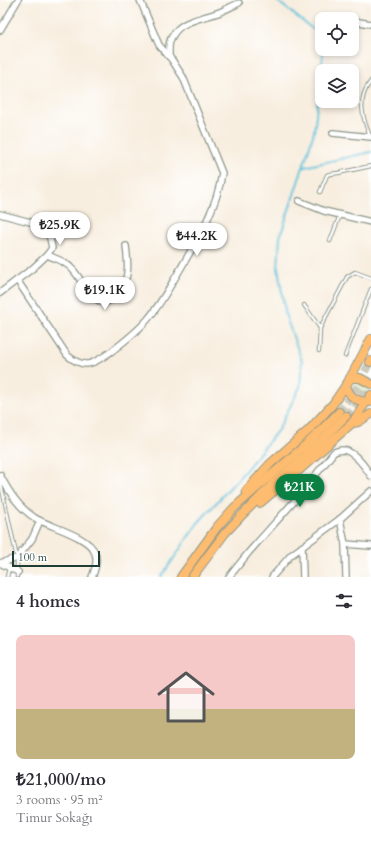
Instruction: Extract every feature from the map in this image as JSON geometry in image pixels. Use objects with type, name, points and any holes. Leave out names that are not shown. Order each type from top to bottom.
[{"type":"main road","points":[[181,577],[217,527],[234,508],[246,491],[270,464],[309,430],[328,410],[348,382],[371,339]]},
{"type":"main road","points":[[348,382],[360,378],[371,384]]},
{"type":"main road","points":[[348,382],[348,391],[352,397],[359,400],[370,399]]},
{"type":"main road","points":[[241,516],[296,473],[352,423],[370,399]]},
{"type":"main road","points":[[192,577],[225,533],[271,486],[318,444],[343,414],[234,508]]},
{"type":"main road","points":[[352,423],[358,422],[371,414]]},
{"type":"street","points":[[0,30],[18,0]]},
{"type":"street","points":[[17,280],[62,349],[73,361],[86,365],[98,360],[140,328],[156,309],[192,249],[209,216],[220,185],[222,173],[183,77],[169,56],[159,45],[140,0]]},
{"type":"street","points":[[169,56],[169,42],[177,29],[188,23],[239,3]]},
{"type":"street","points":[[359,22],[371,24]]},
{"type":"street","points":[[333,133],[370,137]]},
{"type":"street","points":[[299,201],[340,215],[371,222]]},
{"type":"street","points":[[0,214],[38,224],[45,230],[50,238],[52,248],[47,255],[0,293]]},
{"type":"street","points":[[47,255],[63,262],[73,270],[94,298],[100,302],[106,302],[116,296],[126,280],[128,268],[126,246]]},
{"type":"street","points":[[229,577],[298,497],[334,452],[344,450],[352,454],[364,466],[371,476]]},
{"type":"street","points":[[0,475],[19,504],[40,521],[79,538],[92,548],[97,558],[95,571],[92,577]]},
{"type":"street","points":[[272,577],[291,555],[340,519],[371,491]]},
{"type":"street","points":[[340,519],[345,544],[346,577]]},
{"type":"street","points":[[0,563],[17,558],[32,538],[40,521]]},
{"type":"street","points":[[345,544],[371,546]]},
{"type":"street","points":[[302,547],[303,577]]},
{"type":"street","points":[[0,563],[18,575]]},
{"type":"lane","points":[[370,137],[362,110],[364,95],[371,80]]},
{"type":"lane","points":[[320,192],[328,175],[371,166]]},
{"type":"lane","points":[[330,241],[340,215]]},
{"type":"lane","points":[[319,351],[320,328],[347,277],[355,272],[371,278]]},
{"type":"lane","points":[[345,356],[371,289]]},
{"type":"lane","points":[[304,305],[320,328]]},
{"type":"lane","points":[[0,480],[17,558],[18,575]]},
{"type":"lane","points":[[7,577],[8,568]]},
{"type":"green space","points":[[357,383],[363,383],[367,387],[367,393],[363,397],[357,397],[353,393],[353,387]]},
{"type":"waterway","points":[[161,577],[197,524],[245,471],[278,430],[300,387],[302,361],[286,317],[278,268],[280,237],[314,132],[323,55],[320,38],[315,31],[276,0]]},
{"type":"waterway","points":[[304,167],[371,152]]},
{"type":"tunnel","points":[[339,412],[356,389],[370,362]]},
{"type":"tunnel","points":[[346,416],[363,393],[371,377]]}]
